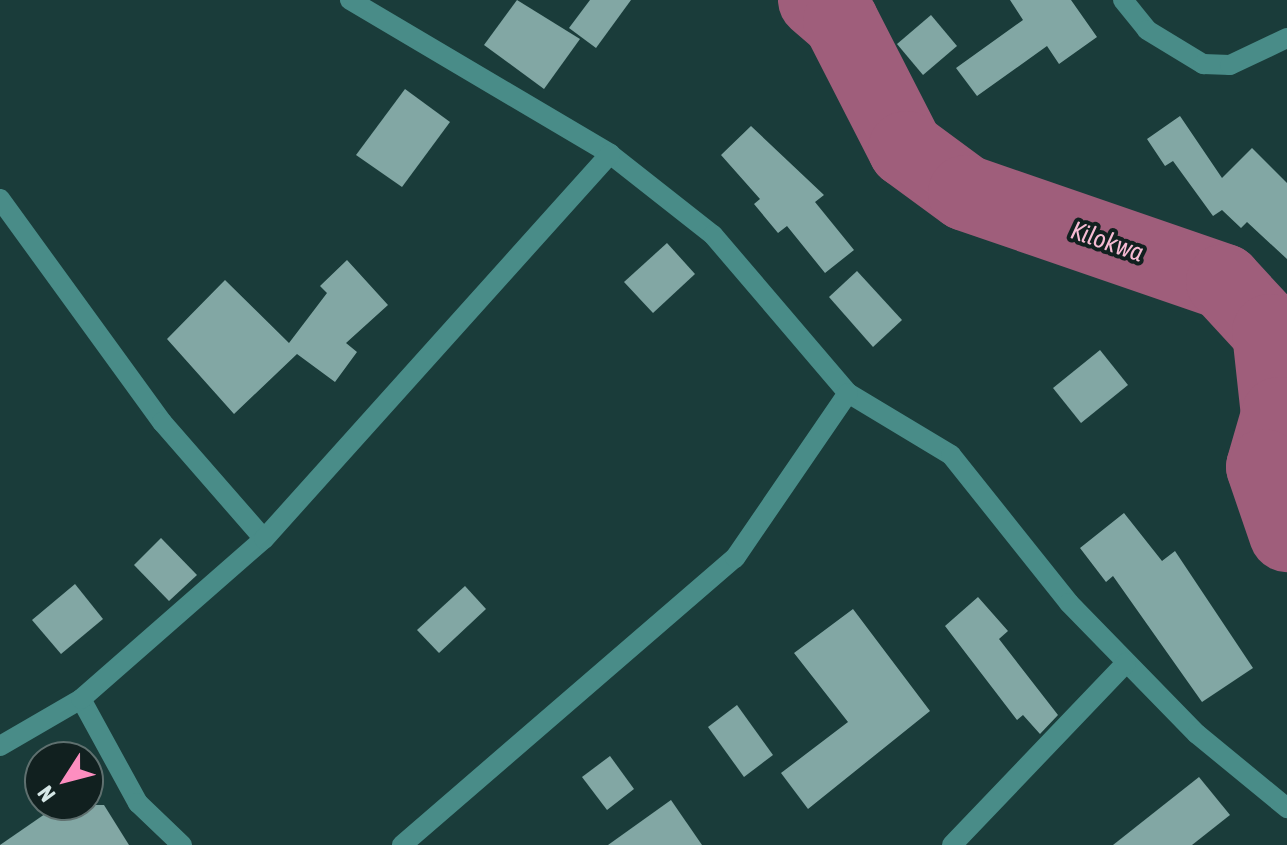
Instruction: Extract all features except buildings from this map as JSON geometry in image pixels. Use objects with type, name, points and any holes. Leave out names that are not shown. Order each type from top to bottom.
[{"type":"street","points":[[350,0],[610,154],[713,235],[848,393],[951,455],[1126,663],[1197,734],[1287,808]]},
{"type":"street","points":[[1123,0],[1147,30],[1203,64],[1230,65],[1287,38]]},
{"type":"street","points":[[1,744],[81,699],[264,539],[610,154]]},
{"type":"street","points":[[0,199],[162,422],[264,539]]},
{"type":"street","points":[[402,845],[735,558],[848,393]]},
{"type":"street","points":[[952,845],[1126,663]]},
{"type":"street","points":[[81,699],[138,803],[182,845]]},
{"type":"waterway","name":"Kilokwa","points":[[816,0],[841,22],[906,149],[966,193],[1224,282],[1270,332],[1279,415],[1264,467],[1287,534]]}]
